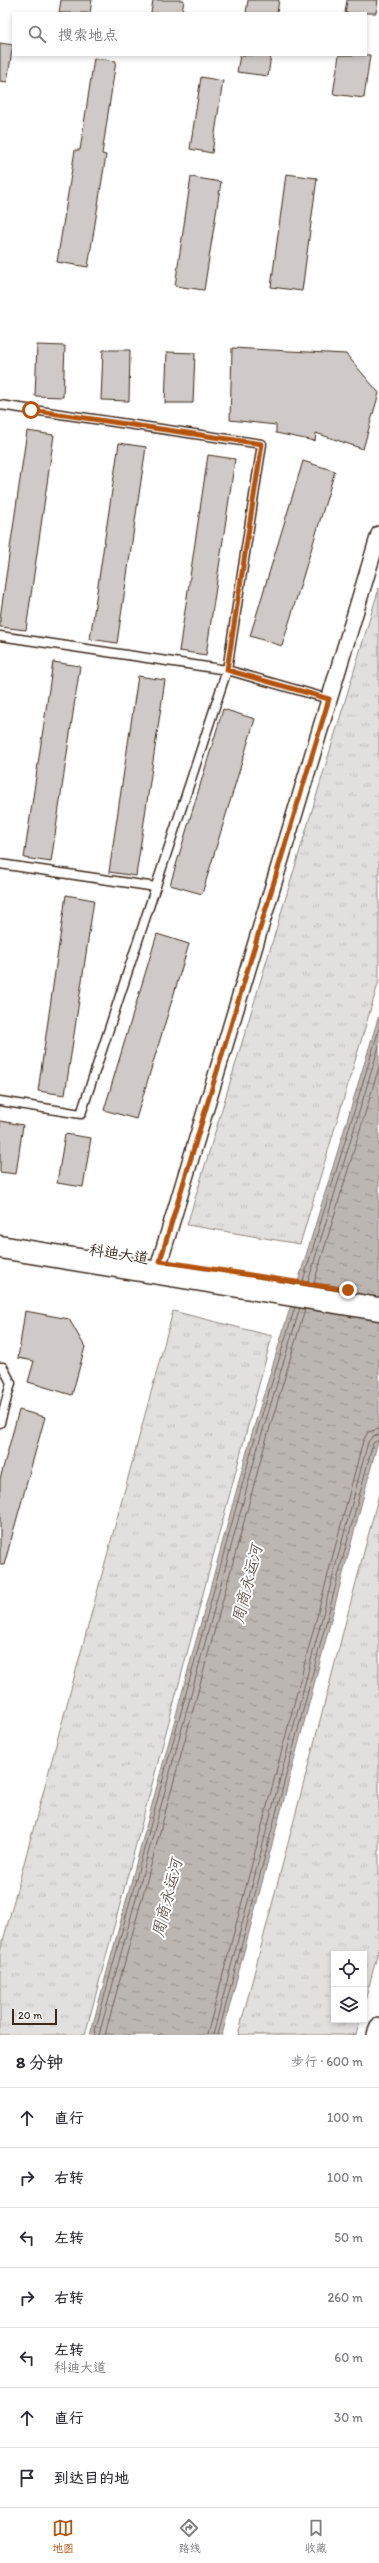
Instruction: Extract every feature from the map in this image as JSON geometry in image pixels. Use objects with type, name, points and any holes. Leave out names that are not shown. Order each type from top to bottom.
[{"type":"main road","name":"科迪大道","points":[[0,1235],[160,1261],[284,1287]]},
{"type":"main road","name":"科迪大道","points":[[0,1247],[284,1287]]},
{"type":"main road","points":[[284,1287],[379,1295]]},
{"type":"main road","points":[[284,1287],[379,1309]]},
{"type":"street","points":[[160,1261],[379,534]]},
{"type":"street","points":[[377,2035],[379,2028]]},
{"type":"lane","points":[[0,405],[262,444],[227,670],[81,1114],[0,1101]]},
{"type":"lane","points":[[0,636],[227,670],[329,699]]},
{"type":"lane","points":[[0,864],[156,887]]},
{"type":"lane","points":[[0,1367],[3,1367],[11,1383],[0,1423]]},
{"type":"green space","points":[[379,588],[379,981],[300,1244],[187,1225]]},
{"type":"green space","points":[[173,1311],[272,1336],[85,2035],[0,2035],[0,1952]]},
{"type":"green space","points":[[379,1494],[379,1948],[367,1994],[367,1951],[331,1951],[331,2023],[359,2023],[356,2035],[238,2035]]},
{"type":"water","name":"周商永运河","points":[[379,1015],[379,1437],[222,2035],[90,2035],[250,1440]]},
{"type":"building","points":[[61,0],[92,0],[90,12],[59,12]]},
{"type":"building","points":[[153,0],[184,0],[182,12],[151,12]]},
{"type":"building","points":[[248,0],[279,0],[277,12],[246,12]]},
{"type":"building","points":[[347,0],[378,0],[376,13],[345,12]]},
{"type":"building","points":[[0,43],[12,45],[7,82],[0,81]]},
{"type":"building","points":[[370,55],[364,98],[333,94],[339,56]]},
{"type":"building","points":[[240,56],[271,56],[268,76],[237,72]]},
{"type":"building","points":[[94,58],[116,61],[102,154],[106,155],[88,267],[57,262],[75,150],[80,150]]},
{"type":"building","points":[[201,77],[223,81],[212,153],[190,149]]},
{"type":"building","points":[[286,174],[317,178],[302,291],[271,287]]},
{"type":"building","points":[[191,177],[221,182],[204,290],[175,286]]},
{"type":"building","points":[[37,345],[65,346],[63,397],[35,396]]},
{"type":"building","points":[[232,348],[346,354],[379,393],[363,449],[316,433],[315,441],[276,433],[276,425],[230,420]]},
{"type":"building","points":[[103,350],[130,350],[129,401],[101,400]]},
{"type":"building","points":[[167,352],[195,353],[193,403],[165,403]]},
{"type":"building","points":[[27,431],[54,435],[26,630],[0,627],[0,618]]},
{"type":"building","points":[[119,443],[146,447],[117,643],[90,639]]},
{"type":"building","points":[[208,455],[235,459],[206,655],[179,651]]},
{"type":"building","points":[[303,461],[335,471],[282,646],[250,636]]},
{"type":"building","points":[[53,662],[80,666],[51,862],[24,858]]},
{"type":"building","points":[[138,676],[165,680],[136,876],[109,872]]},
{"type":"building","points":[[223,709],[255,719],[202,894],[170,885]]},
{"type":"building","points":[[66,895],[94,900],[65,1095],[38,1091]]},
{"type":"building","points":[[157,934],[189,944],[136,1119],[104,1110]]},
{"type":"building","points":[[0,1121],[23,1125],[16,1174],[0,1172]]},
{"type":"building","points":[[65,1134],[91,1138],[83,1187],[57,1183]]},
{"type":"building","points":[[25,1311],[69,1319],[85,1347],[72,1395],[28,1382],[34,1361],[18,1358]]},
{"type":"building","points":[[19,1410],[45,1417],[4,1565],[0,1565],[0,1479]]},
{"type":"route","points":[[31,410],[262,444],[227,670],[329,699],[160,1261],[348,1290]]}]
